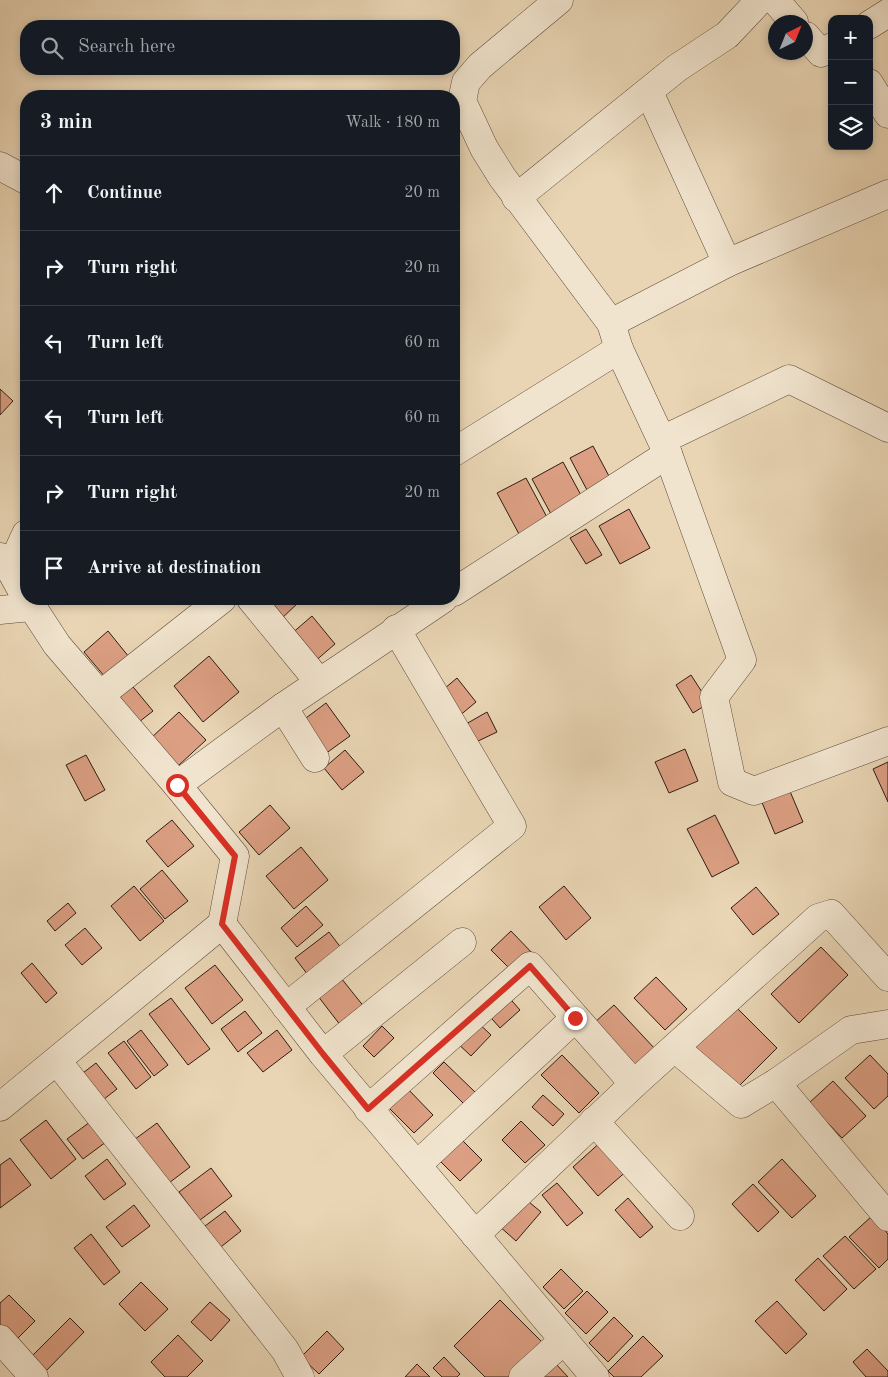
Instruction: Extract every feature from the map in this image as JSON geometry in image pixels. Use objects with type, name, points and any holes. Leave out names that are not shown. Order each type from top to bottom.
[{"type":"street","points":[[559,0],[480,66],[466,82],[462,101],[484,148],[516,198],[611,323],[620,349],[665,447],[742,660],[714,697],[732,782],[754,790],[888,741]]},
{"type":"street","points":[[516,198],[677,68],[727,35],[760,0]]},
{"type":"street","points":[[775,0],[788,15]]},
{"type":"street","points":[[873,22],[888,14]]},
{"type":"street","points":[[813,44],[821,53],[828,49]]},
{"type":"street","points":[[873,90],[888,114]]},
{"type":"street","points":[[649,92],[727,264]]},
{"type":"street","points":[[0,166],[20,177]]},
{"type":"street","points":[[611,323],[727,264],[888,194]]},
{"type":"street","points":[[460,448],[620,349]]},
{"type":"street","points":[[460,588],[665,447],[789,379],[888,428]]},
{"type":"street","points":[[20,542],[5,563],[20,588]]},
{"type":"street","points":[[0,610],[20,604]]},
{"type":"street","points":[[0,1107],[222,924],[235,856],[58,645],[31,605]]},
{"type":"street","points":[[100,695],[214,605]]},
{"type":"street","points":[[256,605],[319,682]]},
{"type":"street","points":[[177,785],[283,707],[434,605]]},
{"type":"street","points":[[286,1007],[512,826],[396,629]]},
{"type":"street","points":[[283,707],[315,758]]},
{"type":"street","points":[[475,1235],[634,1084],[818,918],[831,914],[888,977]]},
{"type":"street","points":[[222,924],[368,1109],[595,1377]]},
{"type":"street","points":[[323,1054],[462,942]]},
{"type":"street","points":[[368,1109],[530,966],[634,1084]]},
{"type":"street","points":[[417,1165],[575,1018]]},
{"type":"street","points":[[675,1048],[741,1104],[776,1083],[851,1030],[888,1024]]},
{"type":"street","points":[[57,1061],[285,1350],[300,1377]]},
{"type":"street","points":[[776,1083],[888,1217]]},
{"type":"street","points":[[594,1121],[680,1216]]},
{"type":"street","points":[[0,1338],[34,1377]]},
{"type":"street","points":[[523,1377],[564,1340]]},
{"type":"building","points":[[0,389],[13,401],[0,415]]},
{"type":"building","points":[[593,446],[610,478],[587,490],[570,458]]},
{"type":"building","points":[[563,462],[582,497],[551,514],[532,479]]},
{"type":"building","points":[[526,478],[549,521],[520,536],[497,493]]},
{"type":"building","points":[[629,509],[650,548],[620,564],[599,526]]},
{"type":"building","points":[[586,529],[602,555],[586,564],[570,538]]},
{"type":"building","points":[[264,605],[296,605],[279,621]]},
{"type":"building","points":[[312,616],[335,644],[313,663],[290,635]]},
{"type":"building","points":[[108,631],[129,657],[105,677],[84,652]]},
{"type":"building","points":[[209,656],[239,692],[203,722],[174,686]]},
{"type":"building","points":[[691,675],[709,703],[693,713],[676,685]]},
{"type":"building","points":[[457,678],[476,702],[458,717],[438,694]]},
{"type":"building","points":[[129,682],[153,711],[139,722],[115,693]]},
{"type":"building","points":[[326,703],[350,736],[325,754],[302,721]]},
{"type":"building","points":[[179,712],[206,740],[178,766],[151,738]]},
{"type":"building","points":[[487,712],[497,732],[476,742],[466,724]]},
{"type":"building","points":[[685,749],[698,781],[669,793],[655,762]]},
{"type":"building","points":[[345,750],[364,772],[342,790],[324,768]]},
{"type":"building","points":[[86,755],[105,790],[85,801],[66,765]]},
{"type":"building","points":[[888,762],[888,802],[873,769]]},
{"type":"building","points":[[789,789],[803,822],[775,834],[761,800]]},
{"type":"building","points":[[270,805],[290,828],[259,855],[239,832]]},
{"type":"building","points":[[715,815],[739,863],[712,877],[687,829]]},
{"type":"building","points":[[172,820],[194,846],[168,867],[146,841]]},
{"type":"building","points":[[301,847],[328,880],[294,909],[266,876]]},
{"type":"building","points":[[162,870],[188,901],[165,919],[140,889]]},
{"type":"building","points":[[134,886],[164,921],[140,941],[111,906]]},
{"type":"building","points":[[564,886],[591,918],[566,940],[539,907]]},
{"type":"building","points":[[756,887],[779,914],[753,935],[731,908]]},
{"type":"building","points":[[68,903],[76,913],[55,931],[47,921]]},
{"type":"building","points":[[306,906],[323,925],[297,947],[281,928]]},
{"type":"building","points":[[85,928],[102,948],[82,965],[65,945]]},
{"type":"building","points":[[511,931],[535,956],[516,975],[491,950]]},
{"type":"building","points":[[329,932],[345,953],[311,979],[295,958]]},
{"type":"building","points":[[821,947],[848,975],[799,1023],[771,994]]},
{"type":"building","points":[[32,963],[57,993],[46,1003],[21,973]]},
{"type":"building","points":[[215,965],[243,1000],[212,1024],[185,988]]},
{"type":"building","points":[[337,973],[365,1008],[341,1026],[314,991]]},
{"type":"building","points":[[656,977],[687,1009],[665,1030],[634,998]]},
{"type":"building","points":[[505,993],[520,1010],[500,1028],[485,1011]]},
{"type":"building","points":[[171,998],[210,1049],[188,1065],[149,1014]]},
{"type":"building","points":[[732,1003],[777,1048],[737,1088],[691,1043]]},
{"type":"building","points":[[614,1005],[656,1050],[636,1069],[594,1023]]},
{"type":"building","points":[[245,1011],[262,1033],[238,1052],[221,1029]]},
{"type":"building","points":[[473,1018],[491,1035],[471,1056],[453,1039]]},
{"type":"building","points":[[382,1026],[394,1038],[374,1057],[363,1046]]},
{"type":"building","points":[[141,1030],[168,1065],[154,1076],[127,1041]]},
{"type":"building","points":[[277,1030],[292,1050],[263,1072],[247,1053]]},
{"type":"building","points":[[124,1041],[151,1077],[136,1089],[108,1053]]},
{"type":"building","points":[[562,1055],[599,1093],[579,1113],[541,1075]]},
{"type":"building","points":[[870,1055],[888,1074],[888,1096],[874,1109],[845,1078]]},
{"type":"building","points":[[444,1062],[475,1092],[464,1104],[433,1073]]},
{"type":"building","points":[[96,1063],[117,1089],[99,1103],[79,1076]]},
{"type":"building","points":[[833,1081],[866,1116],[842,1138],[809,1103]]},
{"type":"building","points":[[405,1086],[433,1115],[414,1133],[386,1105]]},
{"type":"building","points":[[543,1095],[564,1114],[553,1126],[532,1107]]},
{"type":"building","points":[[46,1120],[76,1159],[51,1179],[20,1140]]},
{"type":"building","points":[[521,1121],[545,1145],[525,1163],[502,1140]]},
{"type":"building","points":[[90,1122],[106,1142],[83,1159],[67,1139]]},
{"type":"building","points":[[157,1123],[190,1167],[161,1189],[127,1145]]},
{"type":"building","points":[[460,1138],[482,1160],[460,1181],[438,1159]]},
{"type":"building","points":[[603,1140],[629,1169],[598,1196],[573,1167]]},
{"type":"building","points":[[10,1158],[31,1185],[0,1208],[0,1165]]},
{"type":"building","points":[[107,1159],[126,1184],[104,1200],[85,1176]]},
{"type":"building","points":[[782,1159],[816,1196],[792,1218],[758,1182]]},
{"type":"building","points":[[211,1168],[232,1196],[200,1220],[179,1192]]},
{"type":"building","points":[[557,1183],[583,1213],[567,1226],[542,1195]]},
{"type":"building","points":[[753,1184],[779,1212],[758,1232],[732,1204]]},
{"type":"building","points":[[523,1197],[541,1212],[516,1241],[498,1225]]},
{"type":"building","points":[[628,1198],[653,1227],[640,1238],[615,1210]]},
{"type":"building","points":[[134,1205],[150,1226],[122,1247],[106,1227]]},
{"type":"building","points":[[225,1211],[241,1231],[217,1250],[201,1229]]},
{"type":"building","points":[[872,1216],[888,1234],[888,1259],[879,1268],[849,1237]]},
{"type":"building","points":[[91,1234],[120,1272],[104,1285],[74,1248]]},
{"type":"building","points":[[845,1236],[876,1269],[854,1289],[823,1256]]},
{"type":"building","points":[[818,1258],[847,1289],[824,1311],[795,1280]]},
{"type":"building","points":[[561,1269],[583,1291],[564,1309],[543,1287]]},
{"type":"building","points":[[141,1282],[168,1309],[145,1331],[119,1304]]},
{"type":"building","points":[[587,1291],[608,1312],[586,1334],[565,1313]]},
{"type":"building","points":[[9,1295],[35,1321],[15,1341],[0,1326],[0,1303]]},
{"type":"building","points":[[500,1300],[545,1345],[513,1377],[485,1377],[454,1346]]},
{"type":"building","points":[[777,1301],[807,1334],[786,1354],[755,1321]]},
{"type":"building","points":[[210,1302],[230,1320],[211,1341],[191,1322]]},
{"type":"building","points":[[614,1317],[633,1336],[608,1362],[589,1343]]},
{"type":"building","points":[[70,1318],[84,1332],[45,1372],[30,1358]]},
{"type":"building","points":[[327,1331],[344,1349],[319,1374],[301,1357]]},
{"type":"building","points":[[178,1335],[203,1361],[187,1377],[165,1377],[151,1362]]},
{"type":"building","points":[[643,1336],[663,1356],[641,1377],[614,1377],[608,1371]]},
{"type":"building","points":[[867,1349],[888,1371],[888,1377],[866,1377],[853,1362]]},
{"type":"building","points":[[444,1357],[460,1374],[457,1377],[442,1377],[433,1368]]},
{"type":"building","points":[[555,1363],[568,1377],[541,1377]]},
{"type":"building","points":[[417,1364],[430,1377],[405,1377]]},
{"type":"route","points":[[177,785],[235,856],[222,924],[368,1109],[530,966],[575,1018]]}]
